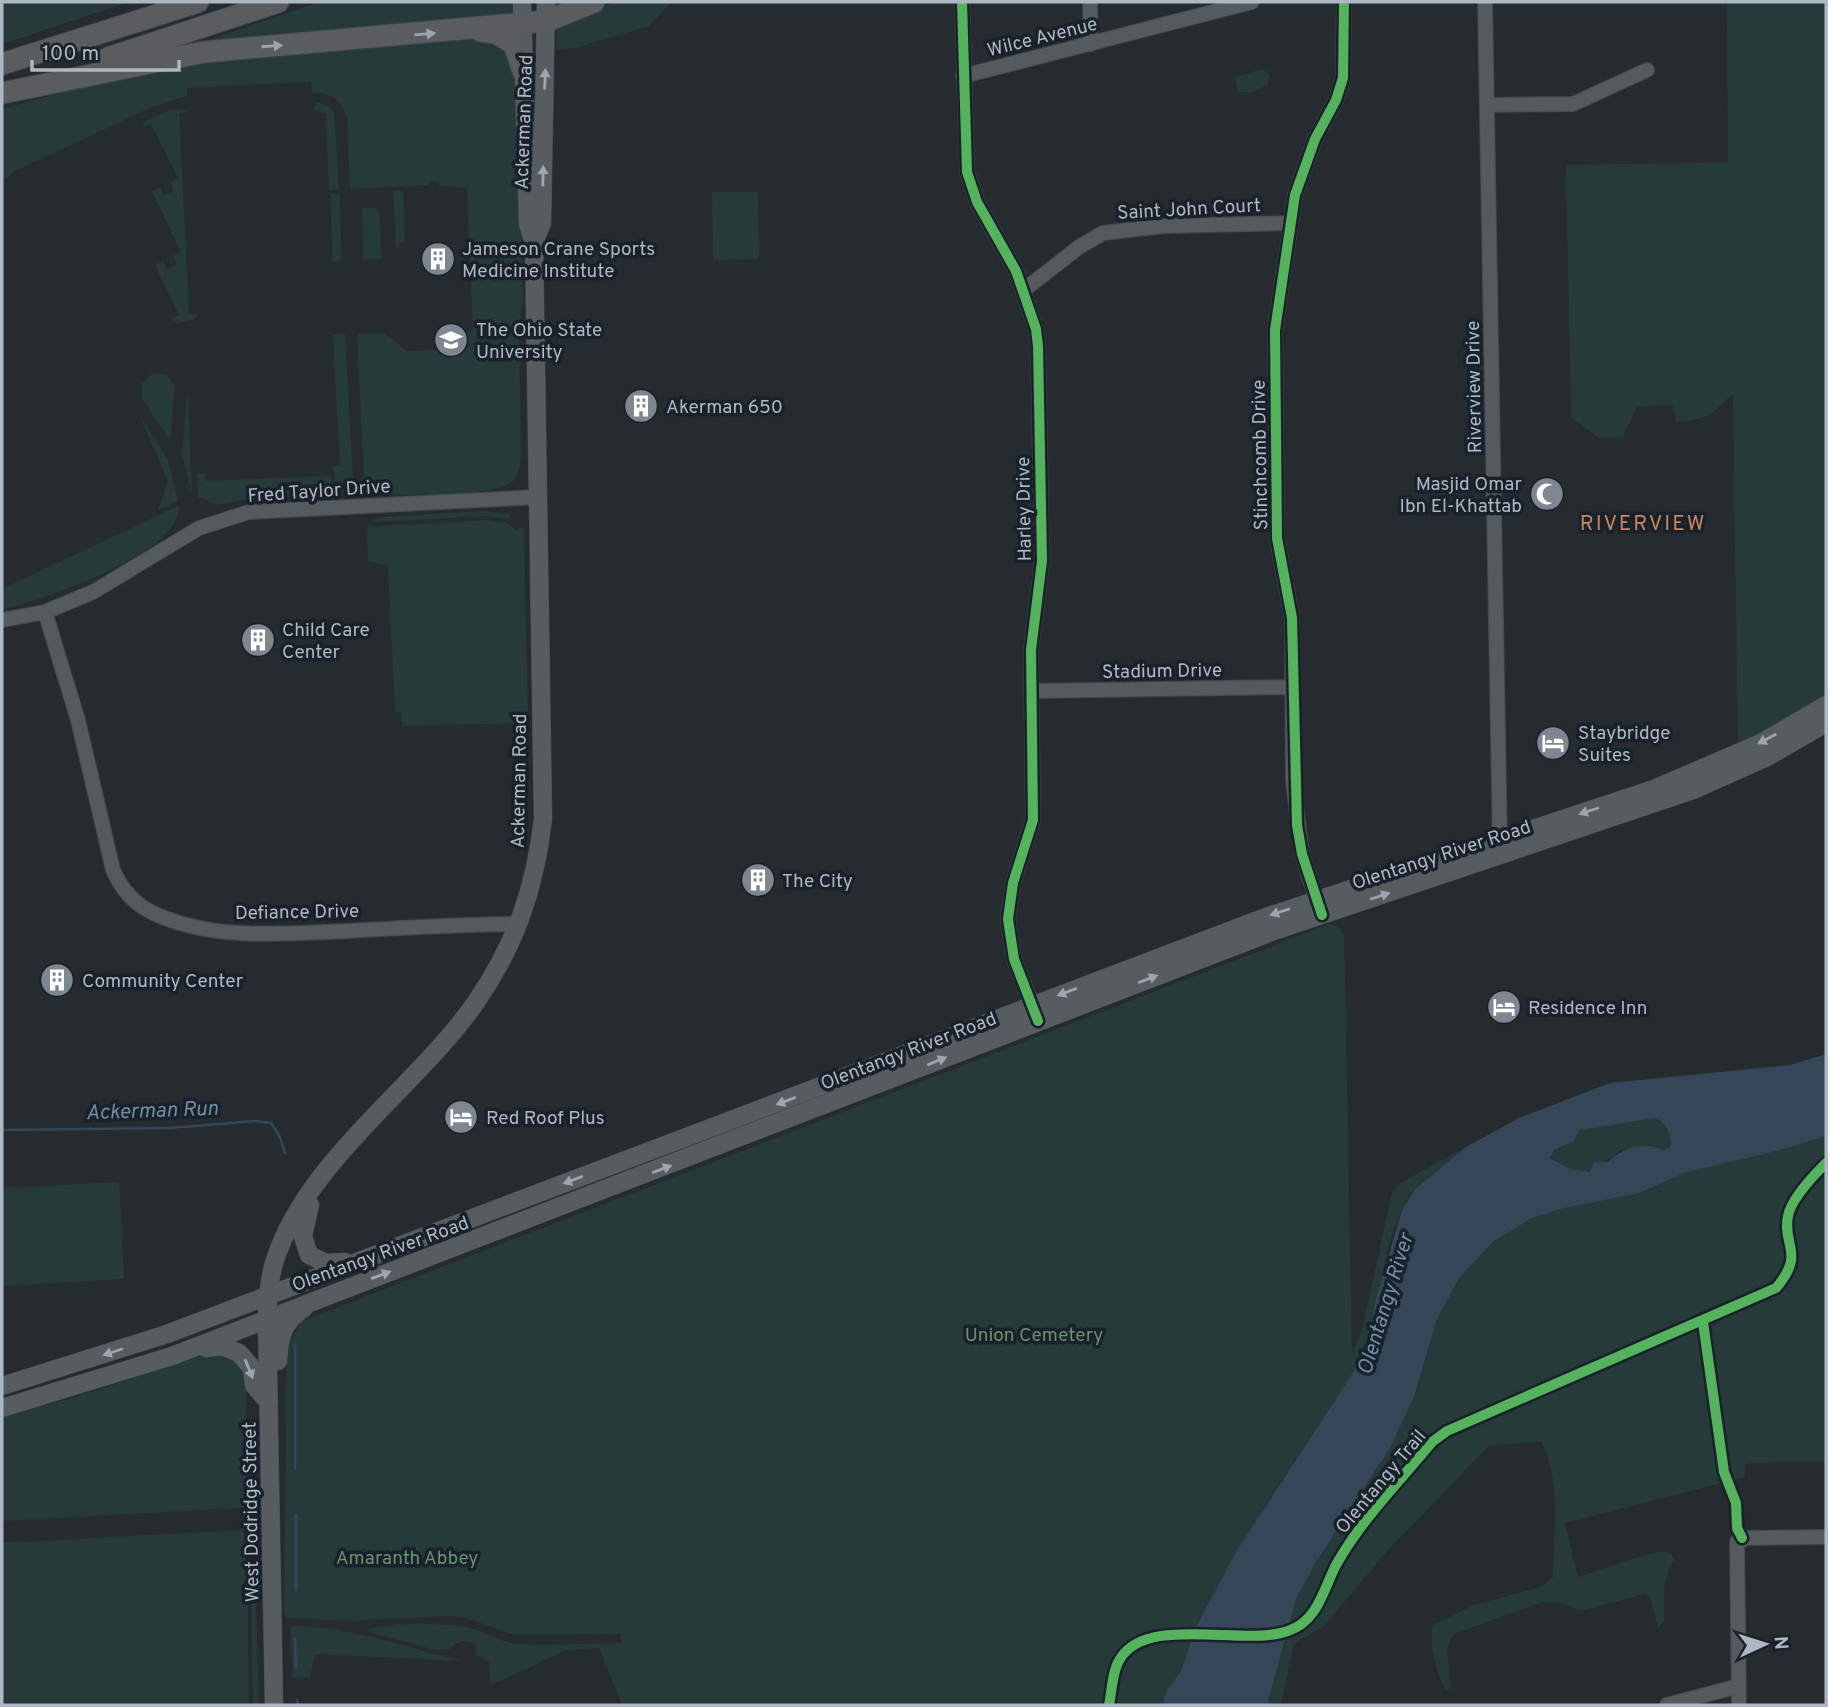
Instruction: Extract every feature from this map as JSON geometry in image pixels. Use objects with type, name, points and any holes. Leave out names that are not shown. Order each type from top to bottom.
[{"type":"highway","points":[[2,62],[153,2]]},
{"type":"highway","points":[[2,62],[198,2]]},
{"type":"highway","points":[[2,92],[278,2]]},
{"type":"highway","points":[[465,31],[522,12],[547,11],[594,2]]},
{"type":"highway","points":[[2,92],[204,52],[465,31],[505,37],[514,44],[523,71]]},
{"type":"main road","name":"Ackerman Road","points":[[534,243],[542,223],[547,11]]},
{"type":"main road","name":"Ackerman Road","points":[[267,1318],[268,1294],[275,1259],[290,1226],[316,1188],[476,1002],[498,966],[532,888],[543,819],[534,243],[528,224],[522,12]]},
{"type":"main road","name":"Olentangy River Road","points":[[1500,848],[1693,773],[1761,743],[1826,705]]},
{"type":"main road","name":"Olentangy River Road","points":[[2,1386],[167,1334],[268,1294],[1319,907],[1500,848],[1695,790],[1767,757],[1826,723]]},
{"type":"main road","name":"Olentangy River Road","points":[[2,1408],[172,1356],[543,1215],[1035,1013]]},
{"type":"main road","points":[[316,1188],[303,1236],[309,1255],[326,1263],[366,1258]]},
{"type":"main road","points":[[269,1440],[276,1413],[280,1336],[292,1316],[317,1299]]},
{"type":"main road","name":"West Dodridge Street","points":[[267,1318],[274,1705]]},
{"type":"main road","points":[[172,1356],[215,1346],[233,1349],[252,1368],[254,1385],[269,1403]]},
{"type":"street","name":"Harley Drive","points":[[962,2],[965,157],[970,186],[1024,290],[1036,329],[1042,561],[1040,591],[1034,619],[1033,820],[1013,883],[1008,919],[1014,959],[1035,1013]]},
{"type":"street","points":[[1090,2],[1091,44]]},
{"type":"street","name":"Wilce Avenue","points":[[963,76],[1091,44],[1217,6],[1252,2]]},
{"type":"street","name":"Stinchcomb Drive","points":[[1319,907],[1297,825],[1292,618],[1277,538],[1275,342],[1290,223],[1301,175],[1343,78],[1344,2]]},
{"type":"street","name":"Riverview Drive","points":[[1485,2],[1500,848]]},
{"type":"street","points":[[1487,105],[1573,104],[1647,70]]},
{"type":"street","name":"Saint John Court","points":[[1024,290],[1080,247],[1103,233],[1164,226],[1290,223]]},
{"type":"street","name":"Fred Taylor Drive","points":[[2,620],[45,612],[93,592],[199,528],[249,512],[537,497]]},
{"type":"street","name":"Defiance Drive","points":[[45,612],[78,720],[113,870],[124,890],[138,905],[153,913],[195,925],[247,933],[518,924]]},
{"type":"street","name":"Stadium Drive","points":[[1032,691],[1292,687]]},
{"type":"street","points":[[1739,1705],[1736,1546],[1742,1538],[1826,1537]]},
{"type":"street","points":[[1667,1705],[1739,1686]]},
{"type":"green space","points":[[2,2],[129,2],[2,44]]},
{"type":"green space","points":[[319,2],[517,2],[517,16],[208,44],[206,41]]},
{"type":"green space","points":[[615,2],[672,2],[649,26],[575,48],[556,49],[557,28]]},
{"type":"green space","points":[[1727,2],[1826,2],[1826,699],[1738,748],[1733,394],[1709,415],[1696,420],[1676,422],[1673,405],[1637,407],[1622,439],[1599,438],[1571,417],[1566,165],[1728,162]]},
{"type":"green space","points":[[488,35],[503,39],[518,85],[523,300],[519,332],[521,454],[517,475],[504,486],[471,493],[381,495],[373,493],[364,481],[357,334],[384,333],[407,351],[464,349],[465,335],[473,329],[467,188],[439,186],[439,181],[429,181],[429,185],[350,189],[347,117],[334,98],[312,93],[311,82],[187,88],[187,96],[152,107],[15,171],[2,182],[2,109],[91,84],[183,63]]},
{"type":"green space","points":[[1263,69],[1269,75],[1268,85],[1251,92],[1238,92],[1235,77]]},
{"type":"green space","points":[[316,102],[327,105],[334,113],[339,190],[329,190],[326,113],[313,111]]},
{"type":"green space","points":[[185,109],[188,112],[179,113],[189,314],[198,314],[195,319],[176,324],[171,319],[179,315],[155,265],[163,261],[167,269],[177,265],[173,256],[181,252],[152,191],[160,187],[164,195],[174,191],[170,182],[178,178],[151,124],[143,127],[144,122],[170,110]]},
{"type":"green space","points":[[393,191],[403,191],[405,242],[399,242],[399,248],[396,248]]},
{"type":"green space","points":[[712,192],[758,192],[759,259],[713,260]]},
{"type":"green space","points":[[339,193],[342,261],[333,262],[330,194]]},
{"type":"green space","points":[[362,208],[376,208],[379,214],[382,259],[363,260]]},
{"type":"green space","points":[[345,334],[353,480],[350,488],[337,495],[333,466],[340,465],[333,335]]},
{"type":"green space","points":[[153,373],[167,375],[175,385],[170,441],[142,399],[142,383]]},
{"type":"green space","points":[[188,398],[192,494],[182,453]]},
{"type":"green space","points":[[138,412],[168,460],[178,501],[158,510],[168,481]]},
{"type":"green space","points":[[197,473],[205,473],[206,481],[331,476],[332,492],[267,495],[218,505],[198,497]]},
{"type":"green space","points":[[179,507],[174,524],[158,541],[134,557],[75,586],[2,609],[2,589]]},
{"type":"green space","points":[[484,511],[511,514],[509,519],[485,516],[371,522],[382,517]]},
{"type":"green space","points":[[485,520],[506,522],[516,530],[523,527],[524,531],[528,723],[402,726],[401,712],[395,712],[388,565],[368,561],[367,527]]},
{"type":"green space","name":"Union Cemetery","points":[[1329,924],[1338,927],[1344,935],[1352,1354],[1361,1334],[1392,1193],[1400,1183],[1466,1147],[1416,1188],[1401,1212],[1387,1255],[1367,1343],[1359,1363],[1266,1505],[1195,1629],[1181,1671],[1166,1692],[1163,1705],[622,1705],[599,1648],[566,1650],[496,1683],[490,1683],[489,1662],[476,1655],[475,1644],[468,1641],[461,1641],[450,1649],[435,1650],[366,1631],[399,1625],[445,1625],[467,1627],[511,1643],[544,1645],[621,1643],[620,1634],[515,1635],[463,1617],[445,1616],[346,1621],[287,1618],[284,1612],[287,1347],[302,1321]]},
{"type":"green space","points":[[1655,1118],[1665,1125],[1669,1133],[1671,1146],[1665,1150],[1651,1145],[1622,1150],[1590,1172],[1571,1169],[1550,1157],[1579,1130]]},
{"type":"green space","points":[[1826,1136],[1826,1462],[1745,1463],[1745,1477],[1565,1523],[1578,1577],[1640,1557],[1669,1552],[1675,1560],[1665,1582],[1664,1622],[1658,1627],[1650,1596],[1644,1594],[1581,1611],[1560,1602],[1542,1602],[1454,1634],[1447,1648],[1450,1689],[1446,1690],[1434,1658],[1433,1625],[1474,1605],[1541,1587],[1553,1577],[1554,1490],[1548,1456],[1541,1441],[1489,1446],[1388,1550],[1324,1626],[1294,1644],[1281,1705],[1267,1705],[1283,1638],[1307,1628],[1360,1533],[1404,1478],[1446,1434],[1437,1433],[1346,1541],[1308,1614],[1299,1623],[1285,1630],[1296,1599],[1316,1562],[1389,1450],[1413,1400],[1437,1319],[1460,1277],[1493,1242],[1532,1218],[1560,1209],[1640,1193],[1684,1173],[1781,1150]]},
{"type":"green space","points":[[119,1182],[124,1279],[2,1286],[2,1188]]},
{"type":"green space","points":[[215,1351],[235,1360],[244,1371],[247,1382],[246,1416],[255,1507],[2,1521],[2,1416],[76,1397]]},
{"type":"green space","points":[[242,1530],[247,1537],[249,1705],[2,1705],[2,1543]]},
{"type":"green space","points":[[255,1561],[259,1705],[253,1705],[250,1562]]},
{"type":"green space","points":[[290,1626],[355,1633],[462,1661],[315,1654],[310,1677],[293,1678]]},
{"type":"water","name":"Olentangy River","points":[[1826,1054],[1826,1136],[1781,1150],[1684,1173],[1640,1193],[1560,1209],[1532,1218],[1493,1242],[1460,1277],[1437,1319],[1413,1400],[1389,1450],[1316,1562],[1296,1599],[1267,1705],[1163,1705],[1166,1692],[1181,1671],[1195,1629],[1236,1552],[1359,1363],[1370,1339],[1376,1299],[1402,1210],[1415,1189],[1466,1147],[1519,1118],[1610,1083],[1790,1065]],"holes":[[[1655,1118],[1665,1125],[1670,1137],[1671,1146],[1665,1150],[1649,1146],[1628,1149],[1608,1162],[1594,1163],[1590,1172],[1571,1169],[1550,1158],[1554,1150],[1573,1141],[1580,1130]]]},
{"type":"pier","points":[[1287,1630],[1286,1635],[1188,1639],[1190,1633]]},
{"type":"waterway","name":"Ackerman Run","points":[[2,1130],[170,1128],[255,1121],[271,1123],[280,1137],[285,1153]]},
{"type":"waterway","name":"Ackerman Run","points":[[295,1345],[295,1469]]},
{"type":"waterway","name":"Ackerman Run","points":[[296,1515],[296,1590]]},
{"type":"waterway","name":"Ackerman Run","points":[[295,1638],[296,1668]]},
{"type":"waterway","name":"Ackerman Run","points":[[297,1700],[298,1705]]},
{"type":"cycle path","points":[[962,2],[967,172],[977,202],[1016,271],[1036,329],[1038,346],[1042,561],[1031,650],[1033,820],[1013,883],[1008,919],[1014,959],[1038,1021]]},
{"type":"cycle path","points":[[1322,915],[1302,854],[1297,825],[1292,618],[1277,538],[1275,330],[1295,195],[1315,139],[1336,100],[1343,78],[1344,2]]},
{"type":"cycle path","name":"Olentangy Trail","points":[[1109,1705],[1114,1675],[1120,1659],[1133,1646],[1151,1638],[1198,1634],[1269,1635],[1288,1631],[1306,1620],[1318,1604],[1336,1565],[1357,1532],[1432,1442],[1447,1431],[1776,1288],[1790,1266],[1791,1250],[1787,1226],[1790,1209],[1826,1163]]},
{"type":"cycle path","points":[[1703,1322],[1724,1472],[1736,1503],[1737,1528],[1742,1538]]},
{"type":"place","name":"Jameson Crane Sports Medicine Institute","points":[[438,259]]},
{"type":"place","name":"The Ohio State University","points":[[451,340]]},
{"type":"place","name":"Akerman 650","points":[[641,406]]},
{"type":"place","name":"Masjid Omar Ibn El-Khattab","points":[[1547,494]]},
{"type":"place","name":"Child Care Center","points":[[258,640]]},
{"type":"place","name":"Staybridge Suites","points":[[1553,743]]},
{"type":"place","name":"The City","points":[[758,880]]},
{"type":"place","name":"Community Center","points":[[57,980]]},
{"type":"place","name":"Residence Inn","points":[[1504,1007]]},
{"type":"place","name":"Red Roof Plus","points":[[461,1117]]},
{"type":"district","name":"RIVERVIEW","points":[[1643,523]]},
{"type":"park label","name":"Amaranth Abbey","points":[[407,1557]]}]
